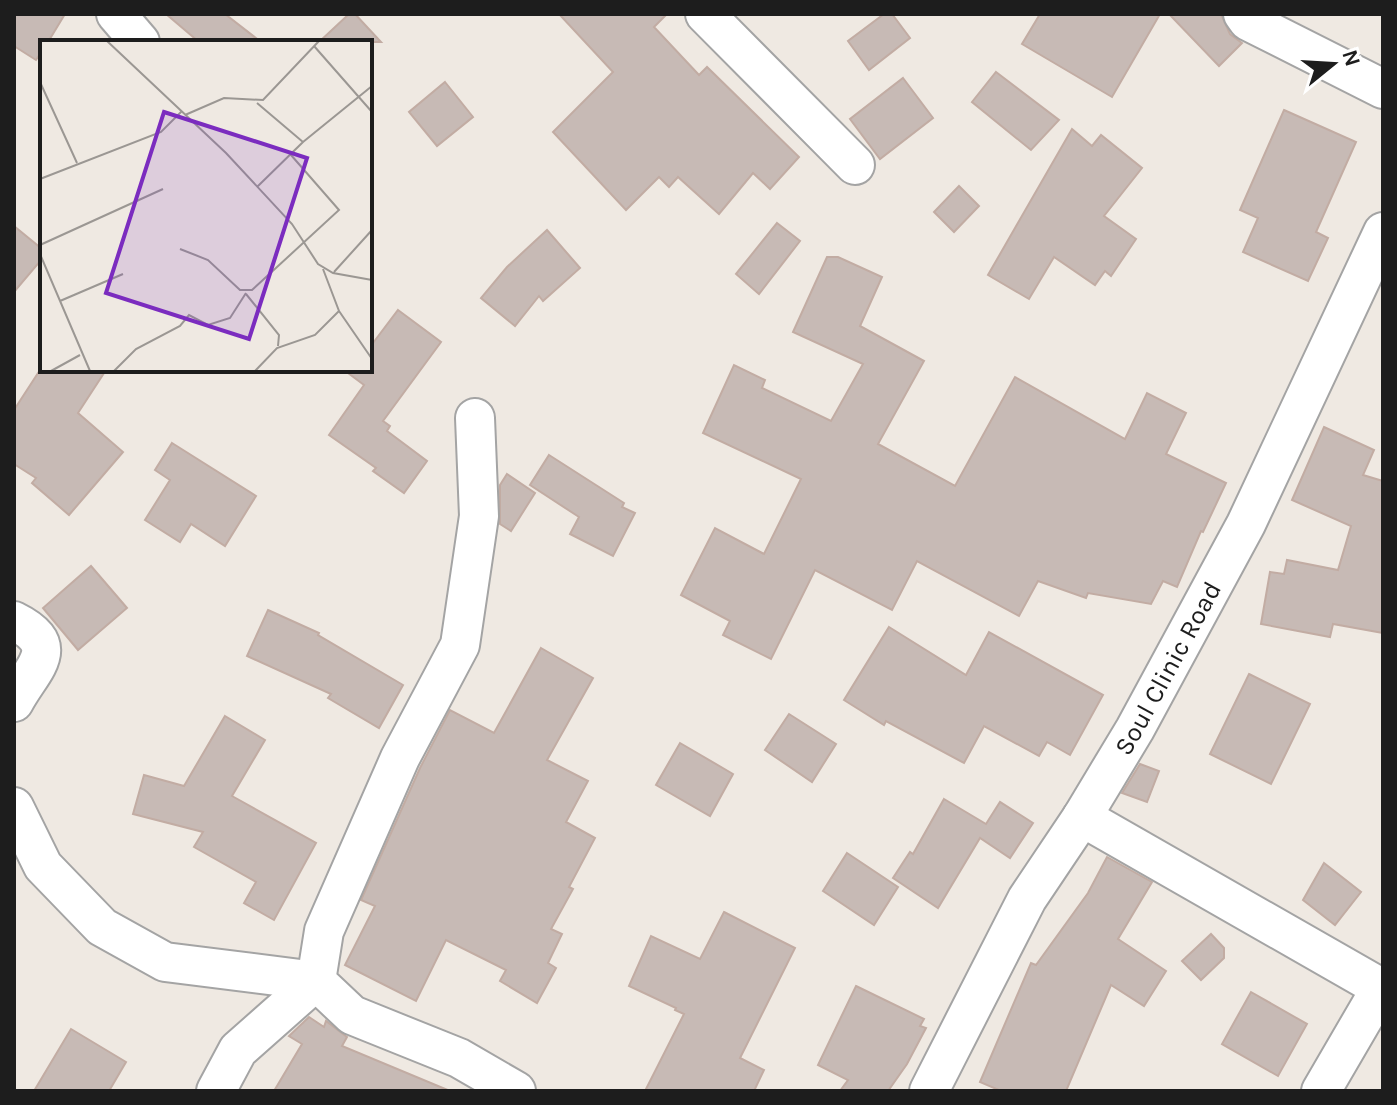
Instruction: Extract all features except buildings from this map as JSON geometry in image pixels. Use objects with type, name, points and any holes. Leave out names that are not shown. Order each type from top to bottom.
[{"type":"street","points":[[116,14],[138,40]]},
{"type":"street","points":[[705,14],[855,165]]},
{"type":"street","points":[[1243,14],[1248,21],[1383,89]]},
{"type":"street","name":"Soul Clinic Road","points":[[929,1091],[1027,899],[1082,817],[1135,729],[1246,524],[1383,232]]},
{"type":"street","points":[[216,1091],[238,1050],[316,981],[324,931],[400,758],[460,645],[479,516],[475,418]]},
{"type":"street","points":[[14,621],[35,634],[42,651],[40,662],[14,702]]},
{"type":"street","points":[[14,807],[43,866],[102,927],[165,962],[316,981],[352,1015],[459,1058],[516,1091]]},
{"type":"street","points":[[1082,817],[1382,988],[1321,1091]]}]
